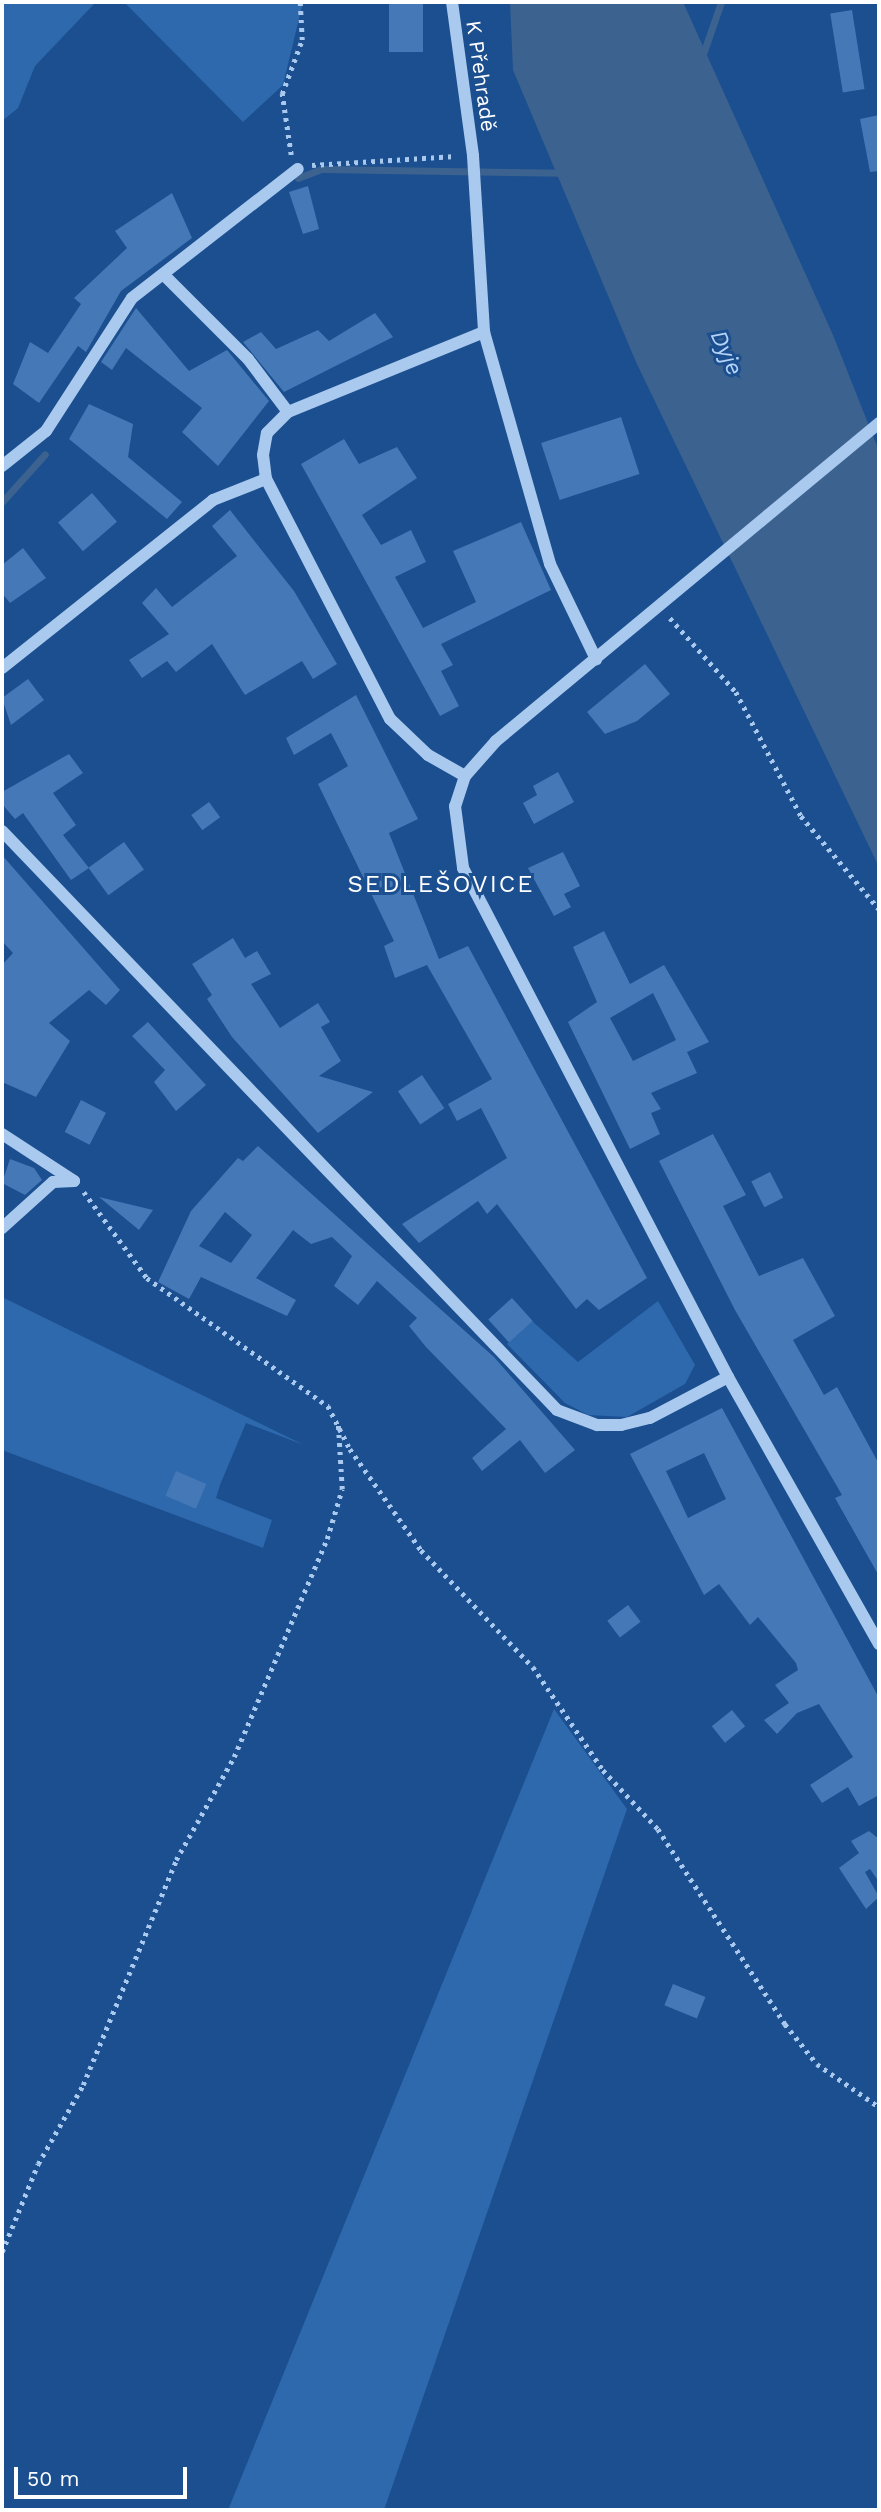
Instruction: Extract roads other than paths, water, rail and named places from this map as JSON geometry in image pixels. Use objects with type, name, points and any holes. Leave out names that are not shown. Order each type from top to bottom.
[{"type":"street","name":"K Přehradě","points":[[452,2],[475,173],[485,332],[550,564],[596,659]]},
{"type":"street","points":[[2,466],[46,431],[132,298],[166,277],[293,173]]},
{"type":"street","points":[[166,277],[248,359],[288,412]]},
{"type":"street","points":[[465,776],[428,755],[390,719],[266,480],[267,433],[288,412],[485,332]]},
{"type":"street","points":[[879,423],[701,574],[496,741],[465,776],[456,806],[463,868],[728,1377],[879,1644]]},
{"type":"street","points":[[2,668],[213,500],[266,480]]},
{"type":"street","points":[[2,831],[557,1410],[597,1424],[621,1425],[650,1418],[728,1377]]},
{"type":"street","points":[[2,1134],[74,1181],[53,1182],[2,1228]]},
{"type":"water","name":"Dyje","points":[[510,2],[683,2],[833,335],[879,451],[879,867],[636,362],[513,70]]},
{"type":"waterway","points":[[702,57],[721,2]]},
{"type":"waterway","points":[[298,178],[321,169],[565,173]]},
{"type":"waterway","points":[[2,502],[45,454]]},
{"type":"district","name":"SEDLEŠOVICE","points":[[441,885]]}]
